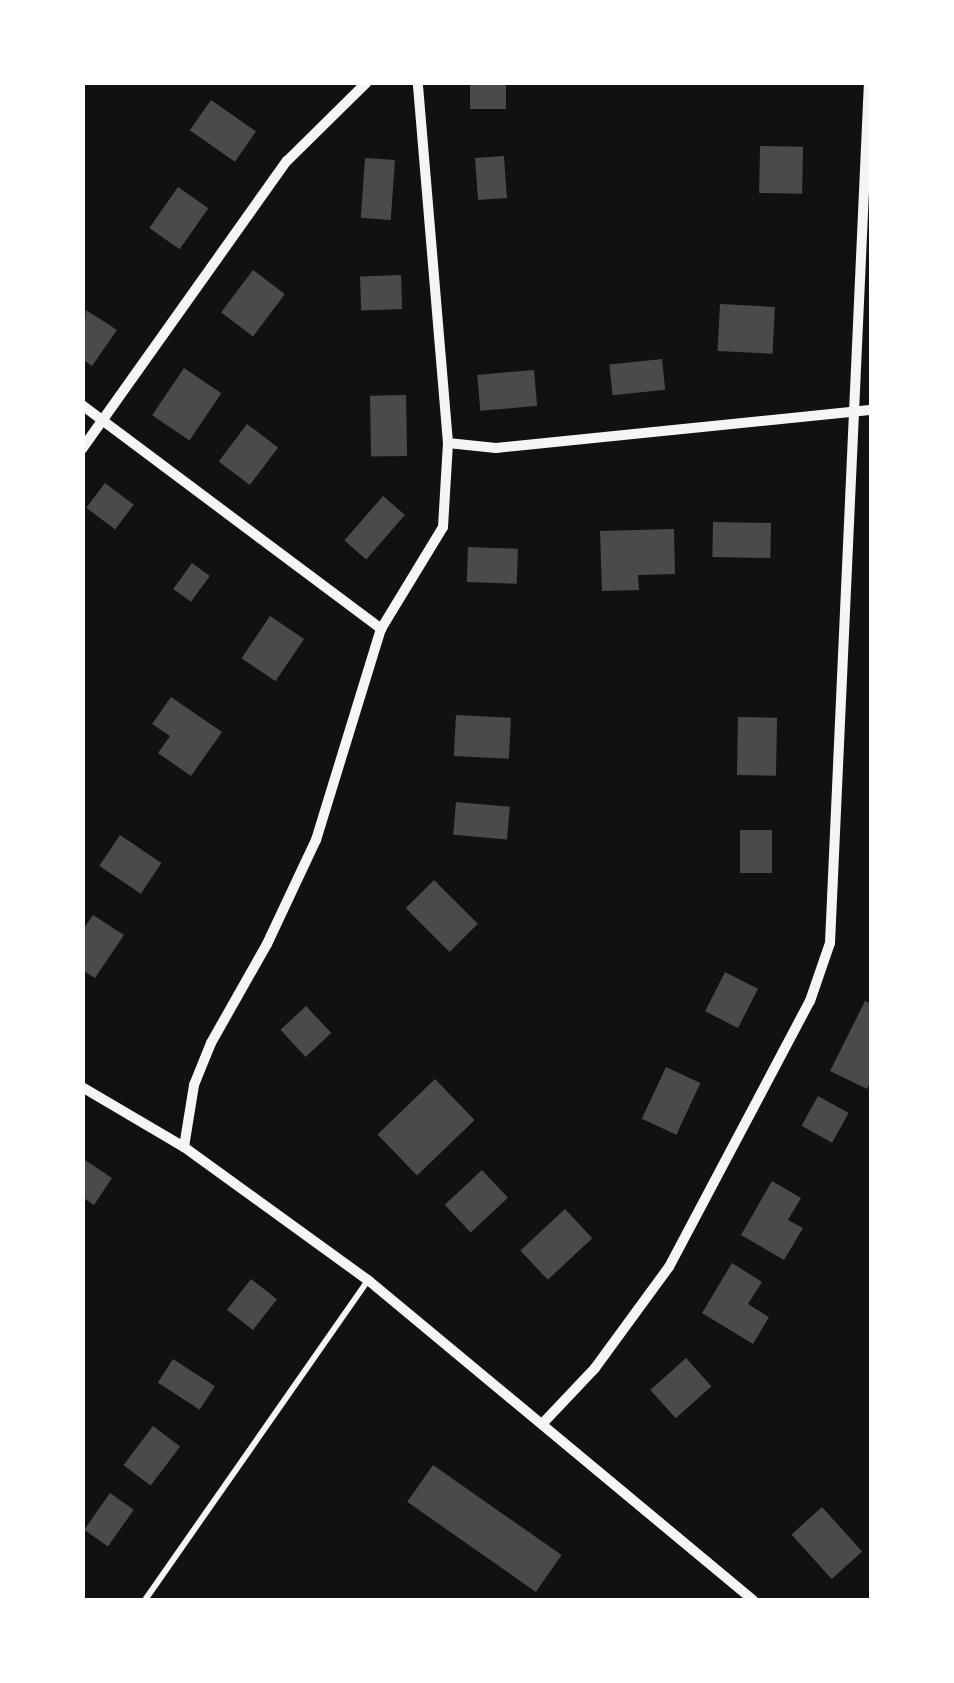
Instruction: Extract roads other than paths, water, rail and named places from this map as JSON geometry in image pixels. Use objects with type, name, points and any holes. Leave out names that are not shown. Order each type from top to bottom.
[{"type":"street","points":[[82,449],[287,161],[367,82]]},
{"type":"street","points":[[184,1146],[194,1085],[211,1042],[266,944],[316,840],[382,628],[443,527],[448,443],[418,82]]},
{"type":"street","points":[[544,1422],[595,1368],[669,1267],[810,1001],[830,943],[869,82]]},
{"type":"street","points":[[82,405],[382,628]]},
{"type":"street","points":[[448,443],[496,448],[872,410]]},
{"type":"street","points":[[82,1088],[184,1146],[368,1280],[544,1422],[754,1600]]},
{"type":"lane","points":[[145,1600],[368,1280]]}]
